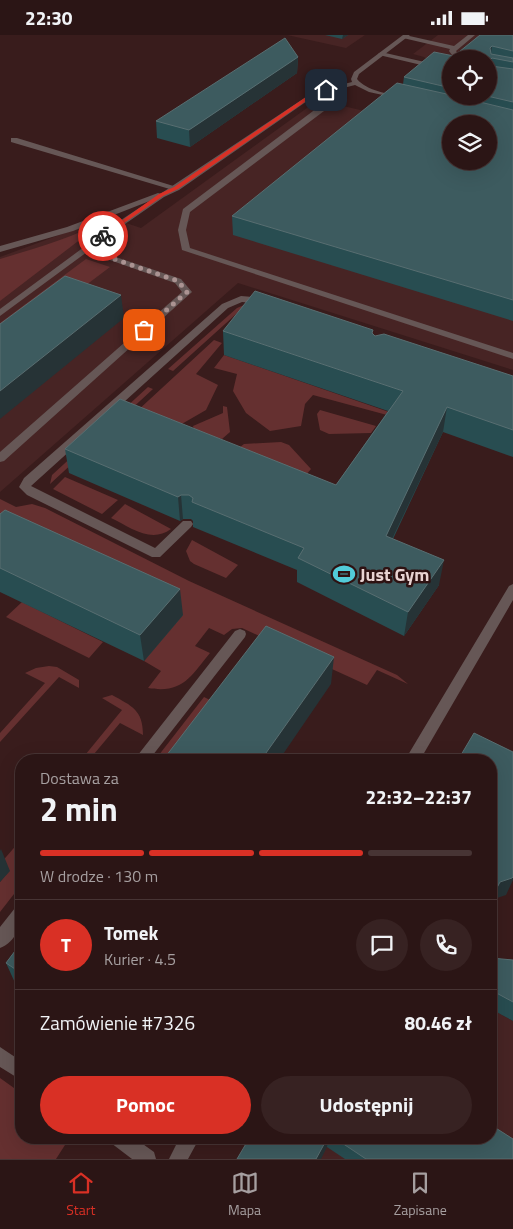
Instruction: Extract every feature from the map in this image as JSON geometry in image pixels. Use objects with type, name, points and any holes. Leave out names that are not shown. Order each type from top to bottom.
[{"type":"street","points":[[356,83],[354,79],[356,73],[406,36],[455,48],[472,35]]},
{"type":"street","points":[[381,54],[442,68]]},
{"type":"street","points":[[0,249],[70,229],[176,188],[308,98],[326,90],[356,83],[371,91],[408,100]]},
{"type":"street","points":[[326,90],[329,103],[186,211],[183,218],[182,243],[186,250],[513,356]]},
{"type":"street","points":[[14,140],[176,188]]},
{"type":"street","points":[[0,313],[161,195]]},
{"type":"street","points":[[0,458],[187,292],[178,281],[85,249]]},
{"type":"street","points":[[187,524],[156,554],[31,492],[26,487],[28,481],[225,305],[241,299],[252,298],[270,303]]},
{"type":"street","points":[[416,754],[513,589]]},
{"type":"street","points":[[146,754],[240,634]]},
{"type":"street","points":[[0,939],[15,920]]},
{"type":"street","points":[[0,1056],[15,1067]]},
{"type":"street","points":[[127,1144],[148,1159]]},
{"type":"street","points":[[178,1159],[187,1144]]},
{"type":"shaded area","points":[[287,35],[365,35],[346,48]]},
{"type":"shaded area","points":[[438,35],[513,35],[497,51],[442,50],[442,61],[432,63],[424,57],[413,54]]},
{"type":"shaded area","points":[[318,100],[377,114],[442,155],[442,170],[497,170],[497,157],[513,150],[513,370],[238,283],[0,492],[0,257],[108,217],[141,228]]},
{"type":"shaded area","points":[[107,219],[0,301],[0,259],[68,237]]},
{"type":"shaded area","points":[[86,259],[110,267],[0,350],[0,323]]},
{"type":"shaded area","points":[[244,305],[173,371],[168,369],[237,308]]},
{"type":"shaded area","points":[[214,340],[222,343],[196,374],[218,385],[206,410],[180,425],[240,447],[244,444],[281,442],[289,445],[311,469],[305,476],[123,424]]},
{"type":"shaded area","points":[[224,355],[389,412],[387,415],[313,395],[305,404],[301,426],[270,431],[246,413],[233,391],[237,374],[214,368]]},
{"type":"shaded area","points":[[148,387],[153,389],[50,484],[52,475]]},
{"type":"shaded area","points":[[223,406],[227,407],[230,432],[222,439],[195,434],[193,426],[223,413]]},
{"type":"shaded area","points":[[320,410],[376,426],[371,433],[329,434],[320,430],[317,414]]},
{"type":"shaded area","points":[[65,477],[118,500],[102,514],[53,489]]},
{"type":"shaded area","points":[[0,499],[16,507],[32,504],[45,508],[189,581],[397,675],[408,684],[377,670],[367,685],[242,628],[232,629],[224,635],[209,628],[195,646],[210,653],[191,676],[178,686],[160,689],[148,688],[161,671],[144,661],[182,616],[0,542]]},
{"type":"shaded area","points":[[125,504],[171,529],[156,535],[141,533],[111,518]]},
{"type":"shaded area","points":[[192,540],[238,565],[226,578],[194,564],[190,561],[186,551]]},
{"type":"shaded area","points":[[22,602],[103,642],[89,658],[6,617]]},
{"type":"shaded area","points":[[57,667],[79,680],[79,688],[59,677],[0,742],[0,733],[45,683],[25,673],[36,668]]},
{"type":"shaded area","points":[[112,695],[131,706],[141,720],[143,735],[120,723],[94,754],[86,754],[122,710],[102,698]]},
{"type":"shaded area","points":[[204,697],[226,708],[191,754],[160,754]]},
{"type":"shaded area","points":[[15,847],[15,893],[0,912],[0,882],[9,871],[0,864]]},
{"type":"shaded area","points":[[497,1012],[513,1021],[513,1159],[242,1159],[251,1144],[497,1144]]},
{"type":"shaded area","points":[[0,1078],[15,1089],[15,1144],[65,1144],[56,1159],[0,1159]]},
{"type":"building","points":[[480,35],[513,35],[513,51],[492,46],[490,50],[461,50]]},
{"type":"building","points":[[285,38],[298,57],[189,130],[156,121]]},
{"type":"building","points":[[434,52],[442,54],[442,86],[404,77]]},
{"type":"building","points":[[497,55],[513,58],[513,62],[497,59]]},
{"type":"building","points":[[497,67],[513,69],[513,102],[497,98]]},
{"type":"building","points":[[397,83],[442,93],[442,105],[492,105],[513,110],[513,300],[232,216]]},
{"type":"building","points":[[65,276],[121,295],[0,391],[0,324]]},
{"type":"building","points":[[255,291],[373,330],[372,333],[375,336],[384,334],[513,376],[513,430],[447,407],[386,536],[444,560],[408,612],[298,558],[304,548],[192,502],[193,498],[189,495],[178,497],[65,449],[120,399],[336,485],[403,391],[223,331]]},
{"type":"building","points":[[5,510],[180,589],[140,635],[0,568],[0,514]]},
{"type":"building","points":[[266,626],[334,657],[265,754],[168,754]]},
{"type":"building","points":[[474,733],[513,752],[513,877],[500,882],[497,888],[497,754],[462,754]]},
{"type":"building","points":[[15,951],[15,969],[6,963]]},
{"type":"building","points":[[497,959],[513,960],[513,1002],[497,993]]},
{"type":"building","points":[[497,1129],[513,1139],[513,1159],[366,1159],[344,1144],[497,1144]]},
{"type":"building","points":[[246,1144],[324,1144],[316,1159],[237,1159]]},
{"type":"way so far","points":[[103,236],[85,249],[178,281],[187,292],[144,330]]},
{"type":"place","name":"Just Gym","points":[[344,574]]},
{"type":"route","points":[[103,236],[161,195],[176,188],[308,98],[326,90]]}]
